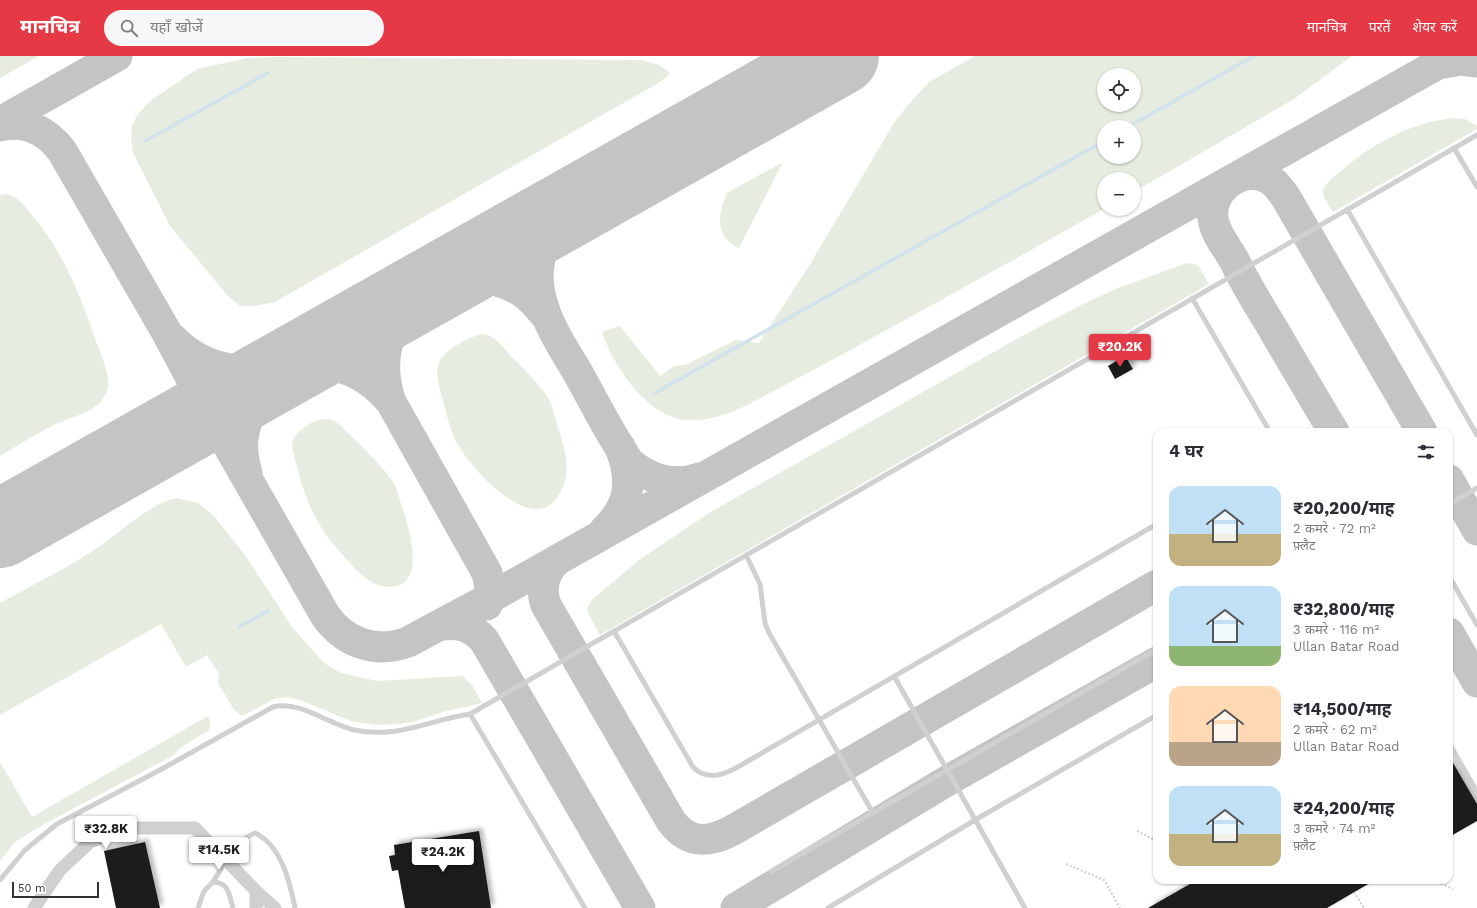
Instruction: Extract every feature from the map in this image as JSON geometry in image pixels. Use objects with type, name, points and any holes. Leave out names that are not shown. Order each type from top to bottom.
[{"type":"street","points":[[34,908],[60,870],[90,842],[128,828],[195,828],[256,891],[275,908]]},
{"type":"street","points":[[256,891],[256,908]]},
{"type":"lane","points":[[0,880],[25,850],[57,824],[160,770],[273,707],[291,705],[340,726],[362,731],[384,733],[418,728],[470,714],[1477,135]]},
{"type":"lane","points":[[1454,148],[1477,187]]},
{"type":"lane","points":[[1346,209],[1477,435]]},
{"type":"lane","points":[[1192,298],[1268,428]]},
{"type":"lane","points":[[1453,502],[1477,488]]},
{"type":"lane","points":[[614,631],[697,771],[711,776],[725,774],[1153,526]]},
{"type":"lane","points":[[746,555],[760,584],[766,627],[873,813]]},
{"type":"lane","points":[[1453,583],[1477,625]]},
{"type":"lane","points":[[772,871],[1153,651]]},
{"type":"lane","points":[[894,676],[1025,908]]},
{"type":"lane","points":[[470,714],[585,908]]},
{"type":"lane","points":[[828,908],[975,820],[1153,717]]},
{"type":"lane","points":[[1453,750],[1477,792]]},
{"type":"lane","points":[[198,908],[204,891],[213,882],[239,844],[248,836],[255,834],[267,841],[279,858],[290,884],[295,908]]},
{"type":"lane","points":[[213,882],[221,882],[227,887],[233,908]]},
{"type":"path","points":[[1137,831],[1153,839]]},
{"type":"path","points":[[1066,864],[1104,880],[1120,908]]},
{"type":"path","points":[[1442,884],[1453,889]]},
{"type":"path","points":[[1354,892],[1364,908]]},
{"type":"shaded area","points":[[0,56],[39,56],[0,78]]},
{"type":"shaded area","points":[[975,56],[1352,56],[1294,99],[1141,188],[1141,172],[1097,172],[1097,213],[858,346],[738,409],[712,418],[685,420],[671,416],[657,409],[644,399],[633,387],[614,359],[602,332],[620,326],[660,376],[674,366],[685,365],[736,340],[759,343],[809,266],[894,123],[929,82]]},
{"type":"shaded area","points":[[248,58],[641,60],[659,65],[669,72],[668,76],[655,85],[275,302],[255,306],[240,306],[227,295],[170,226],[133,153],[131,138],[132,126],[138,114],[150,101],[197,69]]},
{"type":"shaded area","points":[[1454,118],[1465,119],[1477,126],[1477,129],[1333,212],[1324,198],[1323,190],[1331,179],[1354,160],[1380,143],[1408,129],[1438,120]]},
{"type":"shaded area","points":[[783,162],[739,248],[725,237],[720,224],[720,217],[727,193]]},
{"type":"shaded area","points":[[7,194],[21,202],[27,208],[62,260],[85,309],[107,373],[108,385],[104,398],[93,408],[36,434],[0,456],[0,195]]},
{"type":"shaded area","points":[[1187,263],[1198,265],[1209,284],[600,635],[587,611],[589,604],[593,599],[639,560],[709,513],[1020,337],[1085,303],[1118,288]]},
{"type":"shaded area","points":[[482,334],[491,336],[498,342],[534,380],[550,402],[564,447],[567,465],[565,483],[561,491],[550,505],[537,509],[523,506],[508,498],[493,486],[479,473],[460,448],[449,424],[438,384],[438,365],[443,356],[453,348],[464,341]]},
{"type":"shaded area","points":[[322,419],[331,419],[339,424],[375,460],[394,484],[408,525],[413,553],[409,577],[401,584],[389,587],[377,585],[362,575],[330,540],[311,509],[302,485],[292,444],[296,435],[300,431],[313,422]]},
{"type":"shaded area","points":[[177,498],[198,503],[214,516],[245,555],[292,627],[324,663],[341,673],[377,681],[462,676],[472,685],[482,703],[443,712],[413,722],[377,725],[351,721],[300,700],[286,697],[274,699],[242,716],[234,710],[218,683],[219,674],[207,655],[186,667],[161,624],[0,715],[0,603],[93,551],[134,520],[156,506]]},
{"type":"shaded area","points":[[208,716],[210,721],[209,730],[182,747],[172,756],[46,823],[15,842],[0,861],[0,762],[32,817]]},
{"type":"building","points":[[1125,356],[1133,369],[1115,379],[1108,366]]},
{"type":"building","points":[[1453,763],[1477,804],[1477,821],[1453,835]]},
{"type":"building","points":[[479,831],[491,908],[405,908],[398,870],[392,871],[389,856],[395,855],[394,845]]},
{"type":"building","points":[[145,842],[160,908],[116,908],[104,851]]},
{"type":"building","points":[[1190,884],[1368,884],[1327,908],[1148,908]]},
{"type":"waterway","points":[[1140,120],[1254,56]]},
{"type":"waterway","points":[[145,141],[268,73]]},
{"type":"waterway","points":[[655,393],[1097,145]]},
{"type":"waterway","points":[[239,627],[268,611]]},
{"type":"taxiway","points":[[0,122],[117,56]]},
{"type":"taxiway","points":[[0,126],[18,125],[35,129],[50,138],[62,151],[167,333],[209,412],[325,615],[341,633],[351,639],[362,644],[384,647],[408,642],[488,599],[1452,56]]},
{"type":"taxiway","points":[[1438,64],[1461,60],[1477,62]]},
{"type":"taxiway","points":[[1332,428],[1249,289],[1214,225],[1213,207],[1217,196],[1223,188],[1242,176],[1252,175],[1263,177],[1273,182],[1285,196],[1420,428]]},
{"type":"taxiway","points":[[586,199],[560,223],[550,236],[543,249],[539,263],[538,279],[540,296],[546,314],[556,336],[629,462],[644,473],[662,480],[680,482],[699,478]]},
{"type":"taxiway","points":[[487,605],[490,587],[487,573],[391,402],[385,378],[385,355],[391,334],[400,315],[415,299],[433,287],[454,280],[479,278],[509,285],[528,296],[546,316]]},
{"type":"taxiway","points":[[173,339],[185,350],[198,358],[212,364],[241,371],[271,371],[323,365],[344,368],[352,371],[373,384],[391,402]]},
{"type":"taxiway","points":[[247,473],[243,458],[243,443],[249,416],[263,392],[282,370]]},
{"type":"taxiway","points":[[604,531],[620,512],[627,492],[627,471],[620,447]]},
{"type":"taxiway","points":[[1453,487],[1477,530]]},
{"type":"taxiway","points":[[557,560],[549,570],[544,581],[543,592],[546,605],[671,821],[685,834],[692,838],[700,839],[716,837],[733,830],[1153,587]]},
{"type":"taxiway","points":[[438,626],[463,626],[474,631],[484,640],[640,908]]},
{"type":"taxiway","points":[[1453,640],[1477,682]]},
{"type":"taxiway","points":[[736,908],[952,778],[1153,664]]},
{"type":"runway","points":[[0,529],[840,56]]}]
